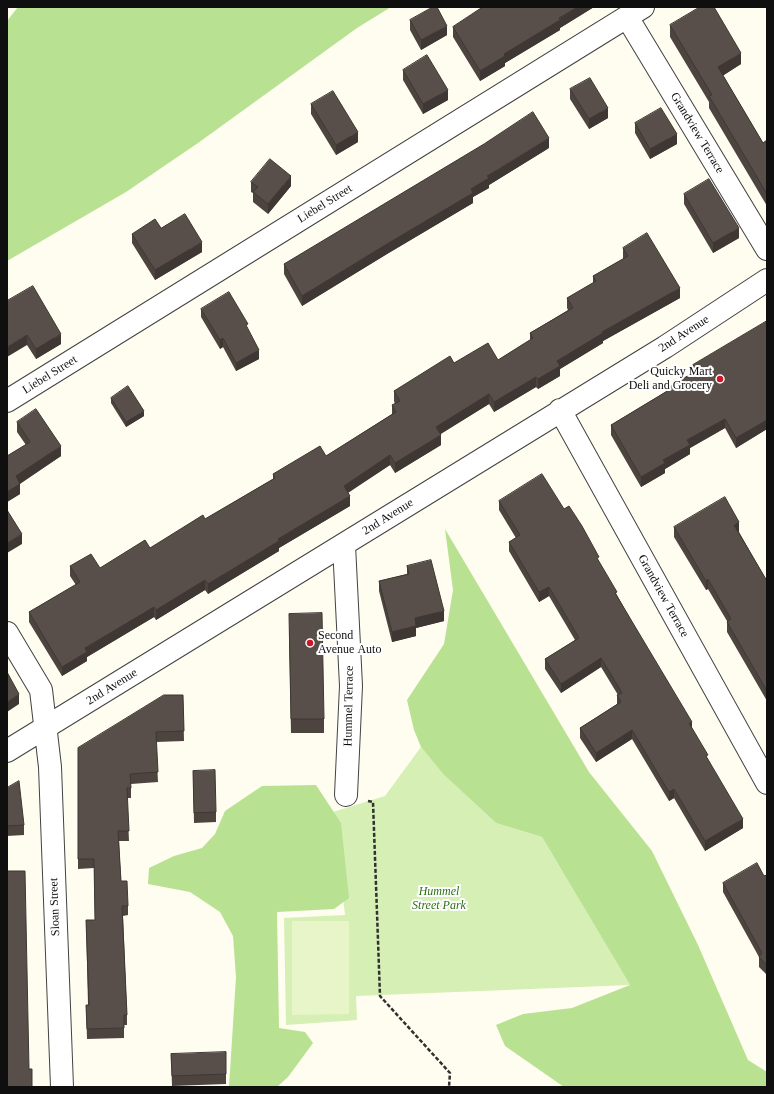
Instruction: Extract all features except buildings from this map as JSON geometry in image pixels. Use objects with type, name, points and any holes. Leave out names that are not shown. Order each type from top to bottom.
[{"type":"street","name":"Grandview Terrace","points":[[635,12],[767,249]]},
{"type":"street","name":"Liebel Street","points":[[7,401],[635,12]]},
{"type":"street","name":"2nd Avenue","points":[[7,751],[344,545],[560,410],[665,347],[767,280]]},
{"type":"street","name":"Grandview Terrace","points":[[560,410],[767,783]]},
{"type":"street","name":"Hummel Terrace","points":[[344,545],[351,686],[346,795]]},
{"type":"street","name":"Sloan Street","points":[[7,633],[41,690],[46,727],[50,766],[62,1087]]},
{"type":"path","points":[[346,795],[373,802],[380,996],[450,1073],[449,1087]]},
{"type":"green space","points":[[18,7],[391,7],[357,28],[198,143],[126,192],[7,261],[7,21]]},
{"type":"green space","points":[[445,529],[589,772],[652,851],[698,945],[748,1060],[767,1072],[767,1087],[564,1087],[505,1046],[496,1025],[523,1014],[572,1008],[630,985],[542,837],[496,823],[443,774],[421,747],[414,730],[407,700],[444,644],[453,590]]},
{"type":"green space","name":"Hummel Street Park","points":[[421,747],[443,774],[496,823],[542,837],[630,985],[356,996],[357,1020],[286,1025],[284,918],[345,915],[333,812],[385,796]]},
{"type":"green space","points":[[316,785],[341,823],[349,898],[334,909],[277,912],[279,1028],[305,1032],[313,1043],[288,1077],[277,1087],[229,1087],[236,977],[233,936],[220,912],[190,892],[148,884],[149,868],[174,856],[202,848],[215,834],[225,811],[262,786]]},
{"type":"green space","points":[[292,921],[349,921],[349,1014],[292,1015]]},
{"type":"place","name":"Quicky Mart Deli and Grocery","points":[[720,379]]},
{"type":"place","name":"Second Avenue Auto","points":[[310,643]]}]
